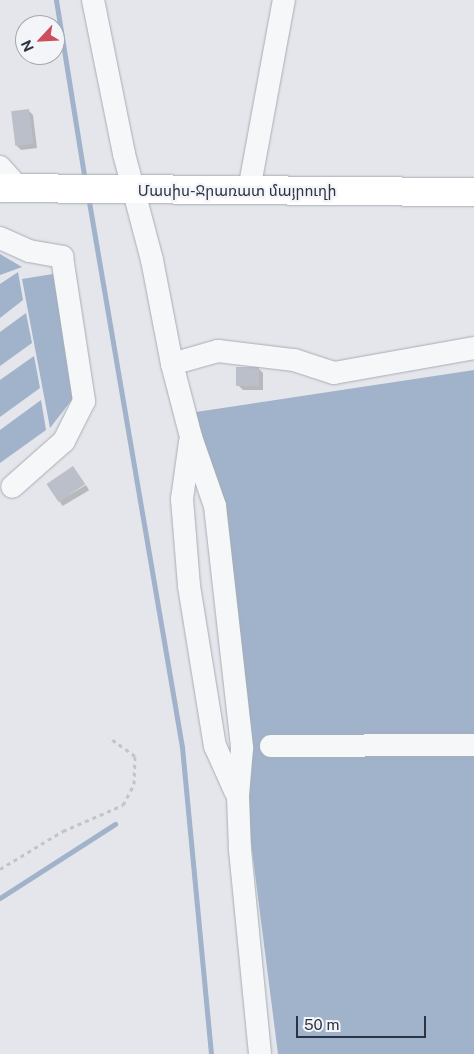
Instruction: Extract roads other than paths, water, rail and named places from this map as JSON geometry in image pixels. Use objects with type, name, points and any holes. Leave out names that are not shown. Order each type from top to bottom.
[{"type":"main road","name":"Մասիս-Ջրառատ մայրուղի","points":[[20,188],[474,192]]},
{"type":"lane","points":[[93,0],[124,154],[126,190],[152,260],[172,364],[190,437],[215,506],[242,748],[238,796],[252,987],[260,1054]]},
{"type":"lane","points":[[249,190],[284,0]]},
{"type":"lane","points":[[0,167],[20,188]]},
{"type":"lane","points":[[0,238],[29,251],[62,257],[84,401],[64,441],[12,487]]},
{"type":"lane","points":[[172,364],[218,351],[294,360],[334,372],[474,348]]},
{"type":"lane","points":[[190,437],[182,499],[189,586],[215,746],[238,796]]},
{"type":"lane","points":[[271,746],[474,745]]},
{"type":"water","points":[[0,254],[22,267],[0,275]]},
{"type":"water","points":[[18,272],[23,300],[0,318],[0,284]]},
{"type":"water","points":[[53,274],[74,397],[50,428],[22,279]]},
{"type":"water","points":[[26,313],[32,343],[0,366],[0,332]]},
{"type":"water","points":[[34,356],[40,388],[0,417],[0,380]]},
{"type":"water","points":[[474,370],[474,1054],[278,1054],[196,412]]},
{"type":"water","points":[[41,400],[46,430],[0,463],[0,430]]},
{"type":"waterway","points":[[56,0],[85,181]]},
{"type":"waterway","points":[[88,196],[182,747],[211,1054]]},
{"type":"waterway","points":[[0,898],[115,824]]}]
